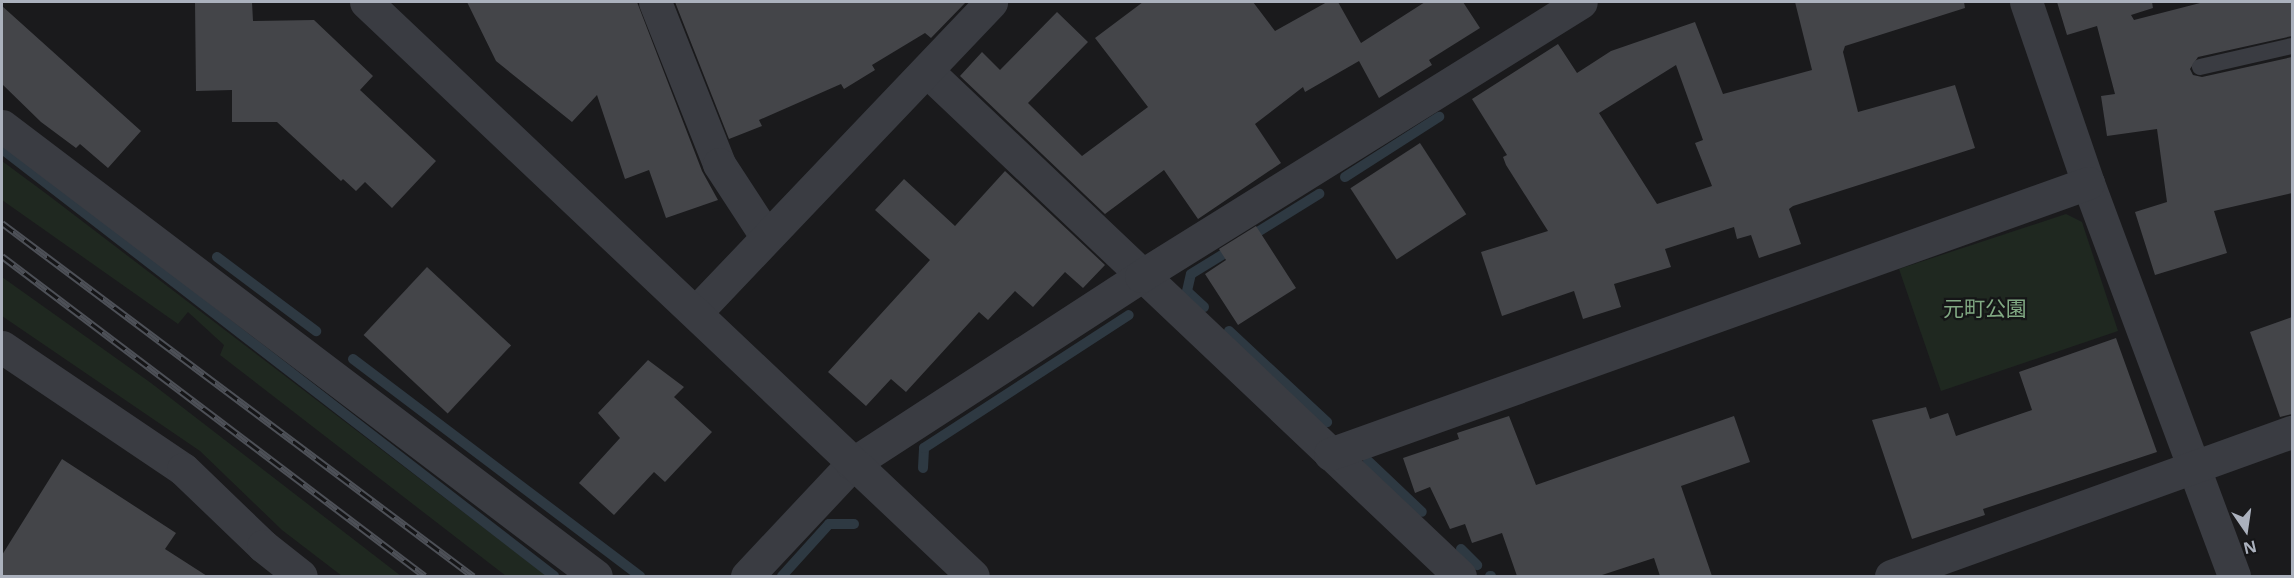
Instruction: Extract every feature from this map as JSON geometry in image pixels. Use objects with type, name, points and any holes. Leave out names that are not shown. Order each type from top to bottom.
[{"type":"street","points":[[366,2],[696,312],[852,464],[972,576]]},
{"type":"street","points":[[655,2],[719,164],[766,236]]},
{"type":"street","points":[[747,576],[852,464],[1141,276],[1581,2]]},
{"type":"street","points":[[2026,2],[2088,183],[2234,576]]},
{"type":"street","points":[[696,312],[766,236],[927,71],[988,3]]},
{"type":"street","points":[[927,71],[1460,576]]},
{"type":"street","points":[[2,126],[596,576]]},
{"type":"street","points":[[1330,454],[2088,183]]},
{"type":"street","points":[[2,347],[183,469],[262,546],[301,576]]},
{"type":"street","points":[[1891,576],[2292,432]]},
{"type":"lane","points":[[2200,67],[2292,46]]},
{"type":"green space","points":[[2,161],[547,576],[506,576],[220,355],[224,345],[188,312],[178,324],[2,200]]},
{"type":"green space","name":"元町公園","points":[[2066,214],[2082,222],[2118,331],[1941,391],[1899,269]]},
{"type":"green space","points":[[2,277],[151,383],[401,576],[342,576],[282,530],[200,451],[2,316]]},
{"type":"building","points":[[195,2],[252,2],[253,21],[314,20],[373,76],[360,90],[436,161],[392,208],[365,182],[356,191],[343,179],[341,181],[277,122],[232,122],[232,90],[196,91]]},
{"type":"building","points":[[467,2],[637,2],[702,171],[718,200],[666,218],[649,170],[625,179],[597,95],[572,122],[496,61]]},
{"type":"building","points":[[675,2],[966,2],[931,38],[925,33],[872,65],[875,70],[844,89],[841,84],[759,120],[762,126],[729,139]]},
{"type":"building","points":[[1143,2],[1253,2],[1275,31],[1327,2],[1338,2],[1361,43],[1425,2],[1463,2],[1480,28],[1429,60],[1432,65],[1379,98],[1359,61],[1305,92],[1303,87],[1255,124],[1281,163],[1198,219],[1164,170],[1105,214],[960,76],[982,52],[1000,70],[1057,12],[1088,42],[1028,103],[1082,156],[1148,107],[1095,38]]},
{"type":"building","points":[[1795,2],[1964,2],[1965,8],[1845,46],[1843,52],[1858,112],[1955,85],[1975,148],[1793,206],[1789,209],[1801,244],[1759,258],[1751,235],[1737,239],[1734,227],[1665,249],[1671,267],[1614,284],[1621,307],[1583,319],[1574,291],[1502,316],[1481,252],[1548,231],[1506,165],[1503,157],[1507,155],[1472,99],[1558,44],[1577,73],[1611,51],[1695,22],[1723,94],[1812,70]],"holes":[[[1676,65],[1703,140],[1695,143],[1712,186],[1657,204],[1599,113]]]},
{"type":"building","points":[[2057,2],[2152,2],[2153,8],[2131,15],[2134,20],[2204,2],[2292,2],[2292,36],[2198,57],[2190,69],[2193,75],[2202,77],[2292,57],[2292,193],[2214,211],[2227,253],[2155,275],[2135,212],[2167,202],[2157,129],[2107,136],[2101,96],[2115,94],[2097,26],[2067,35]]},
{"type":"building","points":[[2,6],[141,131],[108,168],[80,144],[76,148],[41,122],[2,84]]},
{"type":"building","points":[[1420,143],[1466,214],[1397,259],[1350,188]]},
{"type":"building","points":[[1005,171],[1105,265],[1083,288],[1065,272],[1033,307],[1015,291],[988,320],[979,312],[906,392],[891,379],[866,406],[828,372],[930,260],[875,210],[904,179],[955,226]]},
{"type":"building","points":[[1256,226],[1296,288],[1238,325],[1205,274],[1226,260],[1219,249]]},
{"type":"building","points":[[427,267],[511,345],[448,413],[364,335]]},
{"type":"building","points":[[2292,317],[2292,414],[2280,417],[2250,332]]},
{"type":"building","points":[[2116,338],[2157,452],[1983,509],[1985,515],[1912,539],[1872,420],[1926,407],[1930,419],[1948,413],[1956,436],[2032,410],[2019,372]]},
{"type":"building","points":[[648,360],[684,387],[674,397],[712,432],[665,482],[654,472],[614,515],[579,483],[620,438],[598,413]]},
{"type":"building","points":[[1509,416],[1536,485],[1734,416],[1750,462],[1681,486],[1712,576],[1660,576],[1654,558],[1599,576],[1517,576],[1502,533],[1472,543],[1465,524],[1450,529],[1430,487],[1415,493],[1403,458],[1459,439],[1457,433]]},
{"type":"building","points":[[62,459],[176,533],[165,549],[207,576],[2,576],[2,555]]},
{"type":"waterway","points":[[1345,177],[1439,117]]},
{"type":"waterway","points":[[2,149],[554,576]]},
{"type":"waterway","points":[[1248,238],[1319,194]]},
{"type":"waterway","points":[[1204,307],[1187,291],[1191,274],[1235,247]]},
{"type":"waterway","points":[[217,257],[316,331]]},
{"type":"waterway","points":[[923,468],[924,448],[1129,315]]},
{"type":"waterway","points":[[1229,331],[1327,422]]},
{"type":"waterway","points":[[353,359],[640,576]]},
{"type":"waterway","points":[[1368,461],[1422,512]]},
{"type":"waterway","points":[[782,576],[829,524],[854,524]]},
{"type":"waterway","points":[[1461,549],[1477,565]]},
{"type":"railway","points":[[2,223],[473,576]]},
{"type":"railway","points":[[2,256],[425,576]]}]
